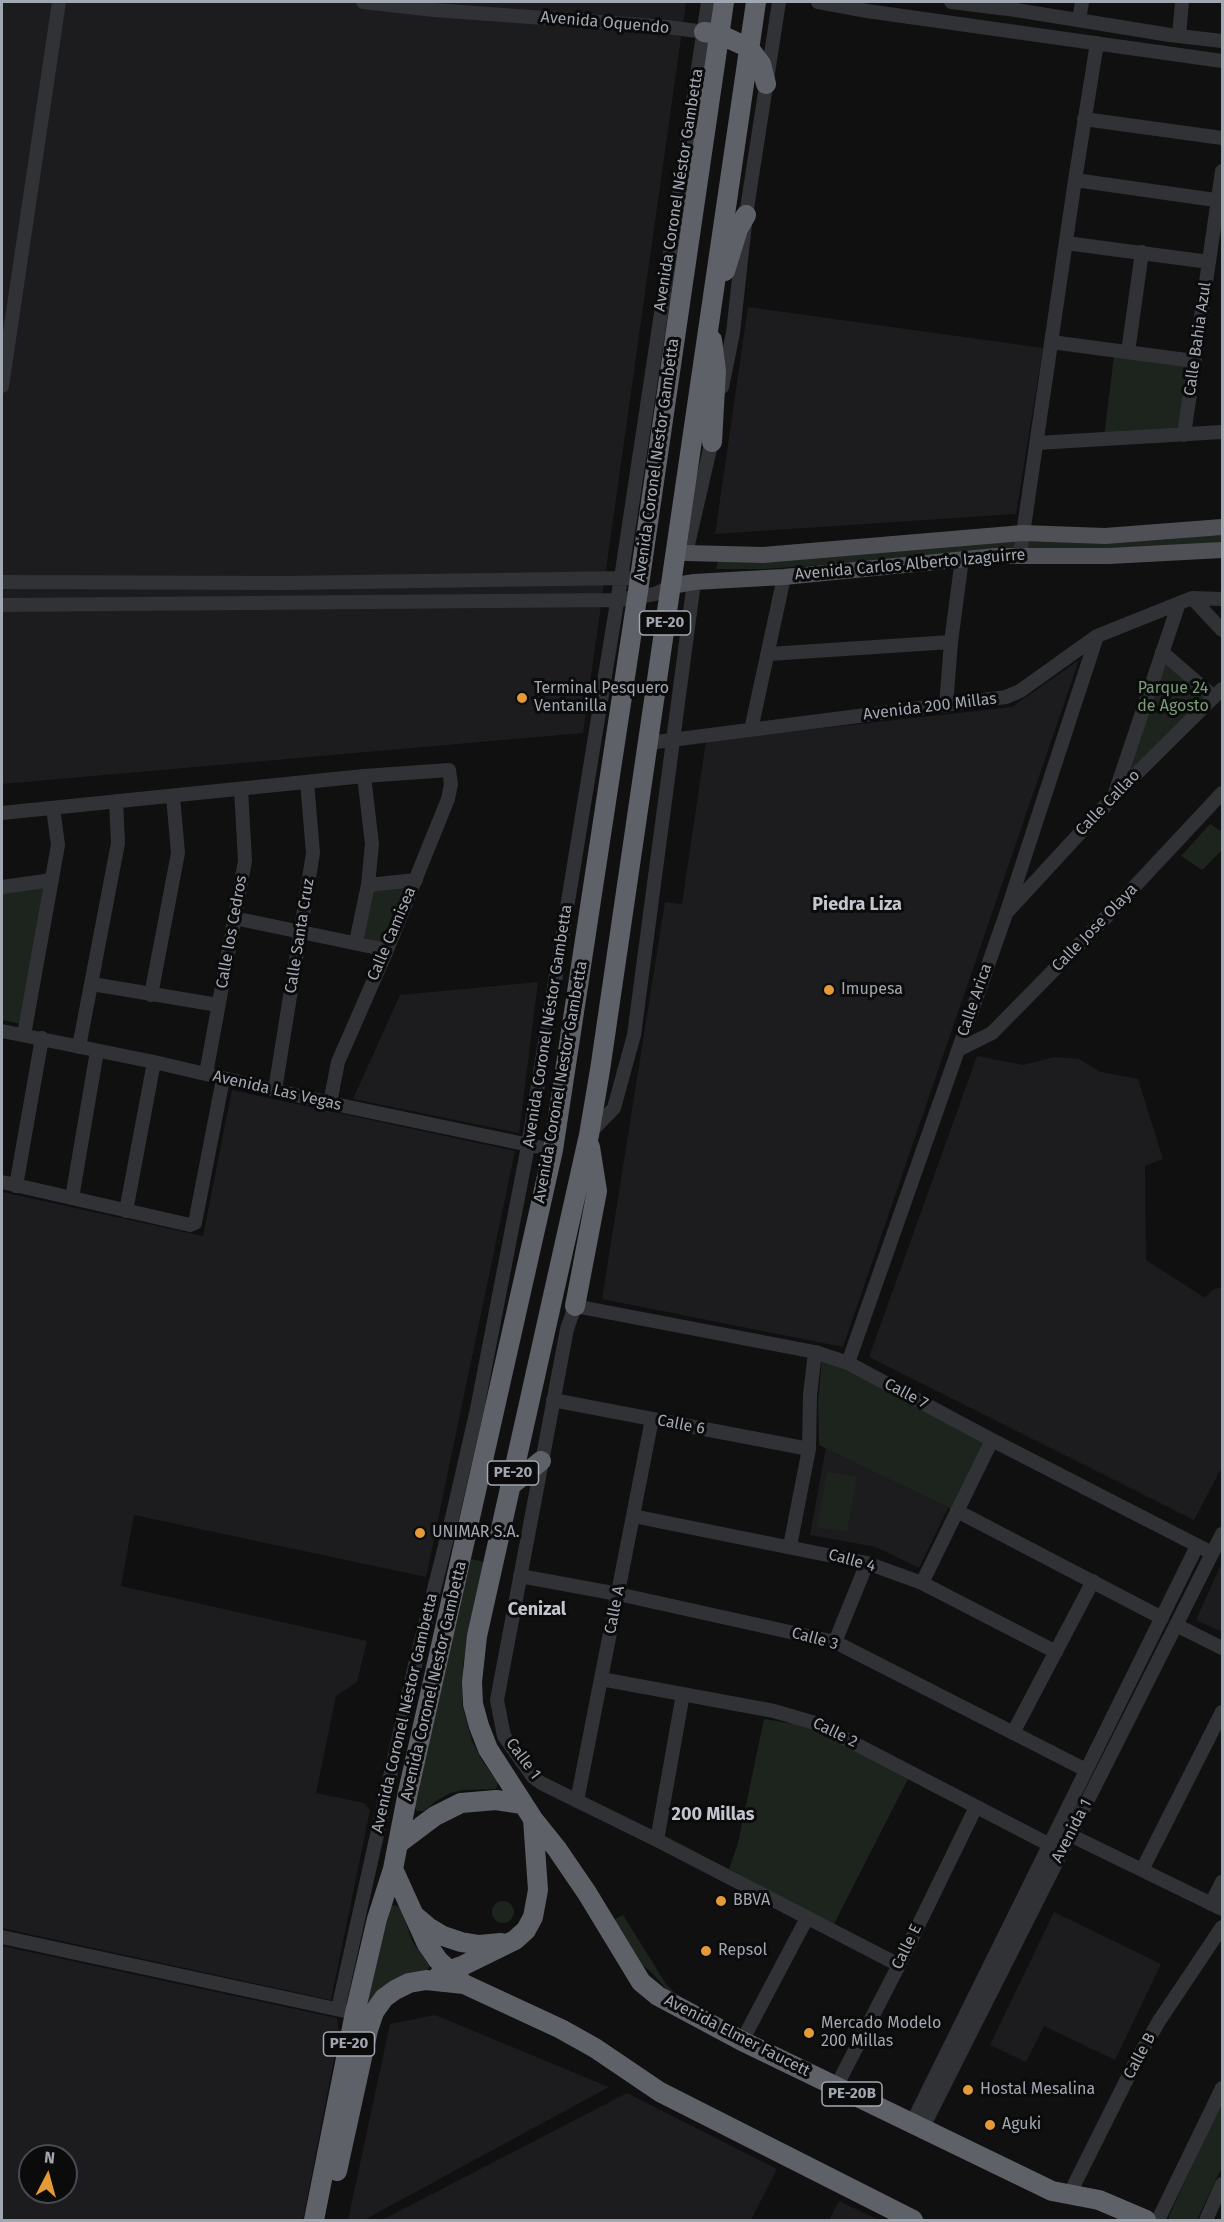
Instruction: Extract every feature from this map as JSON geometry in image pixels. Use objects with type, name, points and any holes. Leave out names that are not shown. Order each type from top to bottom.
[{"type":"highway","name":"Avenida Coronel Nestor Gambetta","points":[[314,2220],[346,2011],[393,1869],[408,1792],[553,1150],[627,599],[711,33],[724,2]]},
{"type":"highway","name":"Avenida Coronel Nestor Gambetta","points":[[527,1811],[488,1749],[478,1726],[473,1704],[472,1682],[477,1636],[589,1135],[756,2]]},
{"type":"highway","points":[[711,33],[749,48],[761,64],[766,84]]},
{"type":"highway","points":[[712,291],[728,267],[738,229],[746,215]]},
{"type":"highway","points":[[709,314],[716,371],[712,442]]},
{"type":"highway","points":[[670,586],[686,554]]},
{"type":"highway","points":[[575,1306],[597,1191],[589,1135]]},
{"type":"highway","points":[[510,1486],[542,1461]]},
{"type":"highway","points":[[399,1843],[435,1816],[461,1803],[496,1800],[527,1811]]},
{"type":"highway","name":"PE-20","points":[[515,1940],[526,1930],[533,1917],[538,1890],[527,1811]]},
{"type":"highway","name":"Avenida Elmer Faucett","points":[[527,1811],[587,1893],[641,1982],[667,2002],[742,2041],[1052,2191],[1099,2200],[1146,2220]]},
{"type":"highway","points":[[393,1869],[427,1944],[464,1984],[561,2028],[660,2092],[913,2220]]},
{"type":"highway","points":[[414,1915],[428,1927],[461,1942],[488,1944],[515,1940]]},
{"type":"highway","points":[[426,1980],[462,1966],[515,1940]]},
{"type":"highway","name":"PE-20","points":[[326,2220],[374,2012],[384,1998],[409,1983],[426,1980],[464,1984]]},
{"type":"main road","name":"Avenida Carlos Alberto Izaguirre","points":[[686,554],[763,555],[1023,533],[1105,536],[1222,527]]},
{"type":"main road","name":"Avenida Carlos Alberto Izaguirre","points":[[670,586],[1020,554],[1109,556],[1222,550]]},
{"type":"street","points":[[2,386],[59,2]]},
{"type":"street","name":"Avenida Oquendo","points":[[363,2],[434,10],[668,27],[711,33]]},
{"type":"street","points":[[708,2],[711,33]]},
{"type":"street","points":[[686,554],[712,442],[733,333],[746,215],[779,2]]},
{"type":"street","points":[[818,2],[1222,62]]},
{"type":"street","points":[[951,2],[1017,6],[1079,20],[1179,36],[1222,40]]},
{"type":"street","points":[[1079,20],[1082,2]]},
{"type":"street","points":[[1179,36],[1182,2]]},
{"type":"street","points":[[1020,554],[1097,43]]},
{"type":"street","points":[[1084,119],[1222,138]]},
{"type":"street","name":"Calle Bahia Azul","points":[[1184,435],[1220,201],[1222,171]]},
{"type":"street","points":[[1075,180],[1220,201]]},
{"type":"street","points":[[1066,243],[1209,261]]},
{"type":"street","points":[[1128,352],[1142,252]]},
{"type":"street","points":[[1051,342],[1194,361]]},
{"type":"street","points":[[1037,443],[1222,432]]},
{"type":"street","points":[[946,706],[951,642],[962,559]]},
{"type":"street","points":[[751,730],[784,577]]},
{"type":"street","points":[[2,582],[631,578]]},
{"type":"street","points":[[475,580],[475,602]]},
{"type":"street","points":[[589,1135],[614,1108],[634,1035],[694,582]]},
{"type":"street","points":[[2,605],[627,599],[655,594],[670,586]]},
{"type":"street","name":"Avenida Coronel Néstor Gambetta","points":[[346,2011],[415,1665],[472,1431],[528,1146],[627,599]]},
{"type":"street","name":"Avenida 200 Millas","points":[[648,743],[993,700],[1013,694],[1097,636],[1186,600],[1222,599]]},
{"type":"street","points":[[1115,795],[1162,652],[1186,600],[1222,630]]},
{"type":"street","name":"Calle Arica","points":[[848,1363],[1006,914],[1097,636]]},
{"type":"street","points":[[769,654],[951,642]]},
{"type":"street","name":"Calle Callao","points":[[1006,914],[1115,795],[1218,693],[1162,652]]},
{"type":"street","name":"Calle Camisea","points":[[330,1103],[338,1062],[387,950],[448,799],[451,775],[449,770],[444,769],[364,776]]},
{"type":"street","points":[[2,813],[364,776],[372,844],[368,885],[356,942]]},
{"type":"street","name":"Calle Santa Cruz","points":[[275,1090],[314,854],[307,782]]},
{"type":"street","name":"Calle los Cedros","points":[[206,1074],[245,861],[241,789]]},
{"type":"street","name":"Calle Jose Olaya","points":[[958,1050],[992,1033],[1108,915],[1222,793]]},
{"type":"street","points":[[151,995],[178,853],[173,796]]},
{"type":"street","points":[[79,1047],[118,843],[116,801]]},
{"type":"street","points":[[24,1035],[58,845],[53,808]]},
{"type":"street","points":[[1017,879],[1031,886]]},
{"type":"street","points":[[2,887],[52,880]]},
{"type":"street","points":[[368,885],[416,880]]},
{"type":"street","points":[[234,918],[387,950]]},
{"type":"street","points":[[92,984],[218,1005]]},
{"type":"street","points":[[969,1017],[976,1027],[992,1033]]},
{"type":"street","name":"Avenida Las Vegas","points":[[2,1031],[553,1150]]},
{"type":"street","points":[[16,1185],[42,1038]]},
{"type":"street","points":[[72,1198],[97,1051]]},
{"type":"street","points":[[126,1211],[154,1062]]},
{"type":"street","points":[[2,1182],[190,1225],[195,1223],[198,1218],[223,1079]]},
{"type":"street","name":"Calle 7","points":[[575,1306],[815,1352],[848,1363],[1212,1553]]},
{"type":"street","name":"Calle 1","points":[[575,1306],[567,1329],[497,1700],[504,1736],[532,1777],[541,1783],[899,1965]]},
{"type":"street","points":[[790,1546],[808,1449],[810,1395],[815,1352]]},
{"type":"street","name":"Calle 6","points":[[553,1400],[808,1449]]},
{"type":"street","name":"Calle A","points":[[577,1801],[652,1419]]},
{"type":"street","points":[[922,1583],[992,1440]]},
{"type":"street","points":[[957,1511],[1162,1618]]},
{"type":"street","name":"Calle 4","points":[[633,1516],[867,1563],[922,1583],[1056,1652]]},
{"type":"street","name":"Avenida 1","points":[[917,2125],[1070,1835],[1222,1534]]},
{"type":"street","name":"Avenida 1","points":[[917,2125],[1057,1828],[1197,1546]]},
{"type":"street","points":[[835,1642],[867,1563]]},
{"type":"street","name":"Calle 3","points":[[520,1576],[618,1594],[835,1642],[1086,1770]]},
{"type":"street","points":[[1013,1733],[1093,1581]]},
{"type":"street","points":[[1176,1625],[1222,1648]]},
{"type":"street","name":"Calle 2","points":[[601,1679],[774,1710],[816,1722],[1050,1845]]},
{"type":"street","points":[[657,1840],[683,1694]]},
{"type":"street","points":[[1142,1870],[1222,1712]]},
{"type":"street","name":"Calle E","points":[[836,2086],[899,1965],[976,1807]]},
{"type":"street","points":[[1057,1828],[1217,1907],[1222,1882]]},
{"type":"street","points":[[742,2041],[807,1918]]},
{"type":"street","name":"Calle B","points":[[1070,2193],[1130,2073],[1159,2021],[1222,1927]]},
{"type":"street","points":[[2,1937],[346,2011]]},
{"type":"street","points":[[1158,2220],[1222,2088]]},
{"type":"street","points":[[1206,2220],[1222,2184]]},
{"type":"shaded area","points":[[2,2],[686,2],[583,733],[2,784]]},
{"type":"shaded area","points":[[748,307],[1043,348],[1016,514],[715,534]]},
{"type":"shaded area","name":"Imupesa","points":[[1079,660],[843,1347],[602,1299],[665,902],[682,904],[706,741],[1012,707]]},
{"type":"shaded area","points":[[538,982],[519,1133],[353,1099],[400,995]]},
{"type":"shaded area","points":[[977,1056],[1023,1065],[1054,1057],[1079,1059],[1101,1072],[1138,1079],[1163,1159],[1145,1166],[1146,1260],[1205,1298],[1212,1290],[1222,1287],[1222,1467],[1194,1520],[869,1357]]},
{"type":"shaded area","points":[[232,1090],[515,1151],[426,1577],[134,1515],[121,1586],[367,1641],[357,1682],[336,1696],[316,1793],[364,1803],[370,1810],[331,2000],[2,1928],[2,1192],[203,1236]]},
{"type":"shaded area","points":[[826,1447],[948,1508],[919,1568],[876,1547],[810,1535]]},
{"type":"shaded area","points":[[1222,1562],[1222,1632],[1196,1620]]},
{"type":"shaded area","points":[[1054,1912],[1161,1964],[1115,2060],[1044,2026],[1026,2062],[990,2045]]},
{"type":"shaded area","points":[[2,1946],[337,2018],[339,2033],[303,2220],[2,2220]]},
{"type":"shaded area","points":[[435,2015],[609,2087],[364,2220],[348,2220],[390,2024]]},
{"type":"shaded area","points":[[627,2093],[777,2169],[751,2220],[382,2220]]},
{"type":"shaded area","points":[[839,2201],[879,2220],[829,2220]]},
{"type":"green space","points":[[1114,356],[1190,367],[1180,430],[1104,437]]},
{"type":"green space","points":[[1222,533],[1222,543],[873,561],[765,569],[716,569],[718,561],[1002,540]]},
{"type":"green space","name":"Parque 24 de Agosto","points":[[1163,660],[1205,697],[1132,771],[1128,771]]},
{"type":"green space","points":[[1210,824],[1222,832],[1222,850],[1202,870],[1181,856]]},
{"type":"green space","points":[[371,885],[407,885],[384,941],[380,943],[362,937]]},
{"type":"green space","points":[[44,886],[22,1024],[2,1020],[2,891]]},
{"type":"green space","points":[[822,1358],[985,1439],[951,1509],[819,1445],[818,1403]]},
{"type":"green space","points":[[827,1472],[857,1477],[847,1532],[817,1527]]},
{"type":"green space","points":[[471,1559],[484,1562],[463,1664],[462,1704],[472,1741],[483,1762],[497,1781],[497,1787],[450,1793],[424,1811],[417,1811],[413,1806],[414,1800]]},
{"type":"green space","points":[[764,1719],[806,1726],[908,1779],[833,1926],[729,1869],[738,1843]]},
{"type":"green space","points":[[503,1901],[511,1904],[514,1912],[511,1920],[503,1923],[495,1920],[492,1912],[495,1904]]},
{"type":"green space","points":[[393,1905],[401,1907],[412,1941],[429,1968],[364,2020],[375,1964],[390,1907]]},
{"type":"green space","points":[[623,1915],[666,1984],[676,1994],[713,2017],[671,1994],[651,1972],[635,1959],[613,1920]]},
{"type":"green space","points":[[1222,2100],[1222,2167],[1197,2220],[1169,2220],[1169,2216]]},
{"type":"place","name":"Terminal Pesquero Ventanilla","points":[[522,698]]},
{"type":"place","name":"Imupesa","points":[[829,990]]},
{"type":"place","name":"UNIMAR S.A.","points":[[420,1533]]},
{"type":"place","name":"BBVA","points":[[721,1901]]},
{"type":"place","name":"Repsol","points":[[706,1951]]},
{"type":"place","name":"Mercado Modelo 200 Millas","points":[[809,2033]]},
{"type":"place","name":"Hostal Mesalina","points":[[968,2090]]},
{"type":"place","name":"Aguki","points":[[990,2125]]},
{"type":"district","name":"Piedra Liza","points":[[857,905]]},
{"type":"district","name":"Cenizal","points":[[537,1610]]},
{"type":"district","name":"200 Millas","points":[[713,1815]]}]
